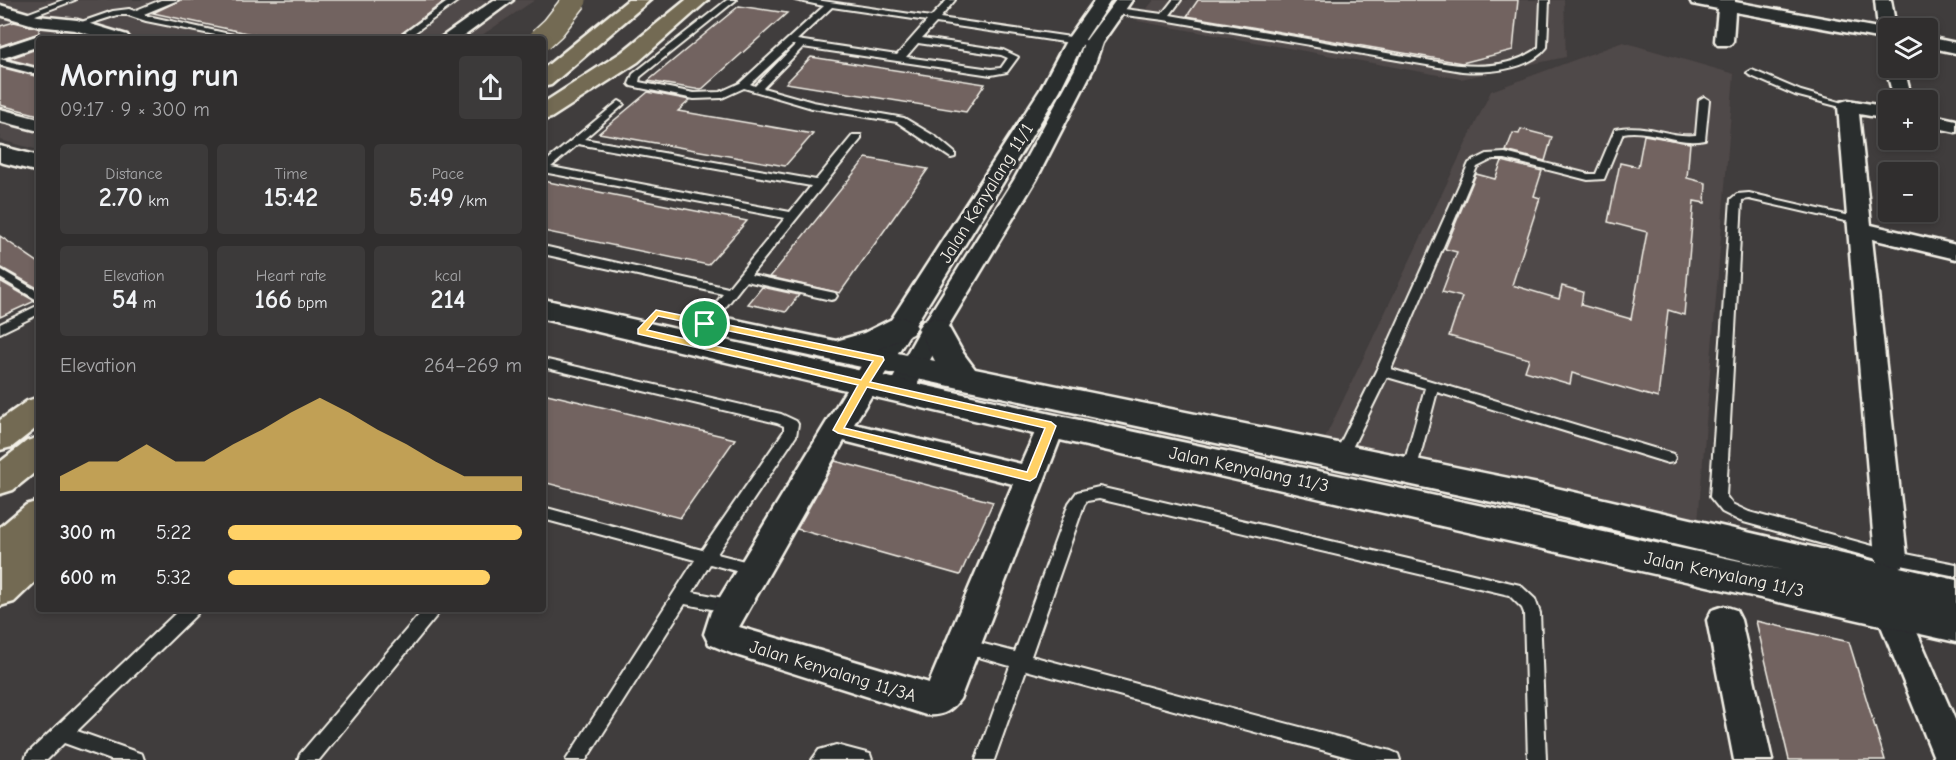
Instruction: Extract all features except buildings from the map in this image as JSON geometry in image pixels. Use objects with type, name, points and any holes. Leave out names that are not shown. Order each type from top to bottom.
[{"type":"highway","points":[[544,36],[575,0]]},
{"type":"highway","points":[[535,36],[582,0]]},
{"type":"highway","points":[[546,54],[618,0]]},
{"type":"highway","points":[[546,65],[639,0]]},
{"type":"highway","points":[[546,78],[639,0]]},
{"type":"highway","points":[[546,99],[675,0]]},
{"type":"highway","points":[[546,111],[630,57],[698,0]]},
{"type":"highway","points":[[0,412],[36,388]]},
{"type":"highway","points":[[0,438],[36,411]]},
{"type":"highway","points":[[0,472],[36,444]]},
{"type":"highway","points":[[0,481],[36,452]]},
{"type":"highway","points":[[0,550],[36,518]]},
{"type":"highway","points":[[0,590],[36,557]]},
{"type":"street","points":[[135,13],[172,0]]},
{"type":"street","points":[[452,36],[505,0]]},
{"type":"street","points":[[1698,0],[1726,2],[1878,33]]},
{"type":"street","points":[[1883,0],[1886,18]]},
{"type":"street","points":[[1724,41],[1726,2]]},
{"type":"street","name":"Jalan Kenyalang 11/1","points":[[872,371],[1050,90],[1084,42],[1115,4]]},
{"type":"street","points":[[0,10],[45,26],[41,36]]},
{"type":"street","points":[[30,19],[77,25],[108,36]]},
{"type":"street","points":[[48,36],[77,25]]},
{"type":"street","points":[[56,36],[73,33],[99,34]]},
{"type":"street","points":[[0,54],[36,40]]},
{"type":"street","name":"Jalan Kenyalang 11/1","points":[[907,379],[934,328],[1025,180],[1084,69],[1084,42]]},
{"type":"street","points":[[1938,44],[1956,48]]},
{"type":"street","points":[[1878,111],[1848,106],[1886,582],[1954,760]]},
{"type":"street","points":[[0,115],[36,124]]},
{"type":"street","points":[[1938,122],[1956,126]]},
{"type":"street","points":[[0,154],[36,163]]},
{"type":"street","points":[[0,174],[36,183]]},
{"type":"street","points":[[1858,225],[1956,252]]},
{"type":"street","name":"Jalan Kenyalang 11/3","points":[[546,289],[648,322],[907,379],[1051,426],[1956,596]]},
{"type":"street","name":"Jalan Kenyalang 11/3","points":[[546,309],[648,322],[705,324],[835,351],[872,371]]},
{"type":"street","points":[[835,351],[850,349],[901,327]]},
{"type":"street","points":[[934,328],[949,357],[964,377]]},
{"type":"street","name":"Jalan Kenyalang 11/3A","points":[[872,371],[732,606],[723,622],[721,634],[732,640],[926,699],[938,700],[947,688],[1051,426]]},
{"type":"street","name":"Jalan Kenyalang 11/3","points":[[907,379],[964,377],[1543,499],[1886,582],[1956,625]]},
{"type":"street","points":[[838,430],[1030,477]]},
{"type":"street","points":[[1724,620],[1753,760]]},
{"type":"lane","points":[[30,19],[71,0]]},
{"type":"lane","points":[[404,36],[455,0]]},
{"type":"lane","points":[[732,0],[636,76],[634,84],[649,89],[709,97],[722,95],[743,85],[830,5]]},
{"type":"lane","points":[[799,0],[1084,42]]},
{"type":"lane","points":[[899,59],[951,0]]},
{"type":"lane","points":[[1164,17],[1177,0]]},
{"type":"lane","points":[[1115,4],[1164,17],[1294,42],[1477,69],[1532,58],[1540,53],[1543,47],[1545,0]]},
{"type":"lane","points":[[77,25],[116,13],[135,13],[146,18],[233,36]]},
{"type":"lane","points":[[170,23],[186,33],[185,36]]},
{"type":"lane","points":[[789,42],[998,72],[1004,70],[1013,57],[1003,53],[915,40]]},
{"type":"lane","points":[[757,89],[801,44]]},
{"type":"lane","points":[[0,62],[36,71]]},
{"type":"lane","points":[[1752,73],[1798,93],[1848,106]]},
{"type":"lane","points":[[743,85],[812,105],[900,120],[932,139],[951,155]]},
{"type":"lane","points":[[1341,456],[1383,371],[1473,165],[1491,156],[1505,156],[1588,177],[1600,177],[1619,131],[1634,129],[1690,139],[1701,138],[1704,100]]},
{"type":"lane","points":[[546,166],[619,104]]},
{"type":"lane","points":[[705,324],[857,137]]},
{"type":"lane","points":[[576,141],[819,184]]},
{"type":"lane","points":[[546,170],[794,216]]},
{"type":"lane","points":[[1858,225],[1749,196],[1737,199],[1718,497],[1727,508],[1886,582],[1956,570]]},
{"type":"lane","points":[[546,251],[731,292]]},
{"type":"lane","points":[[2,276],[36,295]]},
{"type":"lane","points":[[744,277],[831,296]]},
{"type":"lane","points":[[0,328],[36,310]]},
{"type":"lane","points":[[546,364],[781,419],[791,424],[791,432],[706,557],[575,760]]},
{"type":"lane","points":[[1383,371],[1668,458]]},
{"type":"lane","points":[[1409,471],[1432,386]]},
{"type":"lane","points":[[985,760],[1077,503],[1082,496],[1099,493],[1514,590],[1529,604],[1532,613],[1537,760]]},
{"type":"lane","points":[[546,514],[754,570]]},
{"type":"lane","points":[[681,596],[732,606]]},
{"type":"lane","points":[[34,760],[188,612]]},
{"type":"lane","points":[[307,760],[431,612]]},
{"type":"lane","points":[[964,646],[1391,760]]},
{"type":"lane","points":[[62,734],[135,760]]},
{"type":"lane","points":[[821,760],[833,753],[863,760]]},
{"type":"shaded area","points":[[0,0],[535,0],[481,36],[36,36],[36,149],[0,140]]},
{"type":"shaded area","points":[[1154,0],[1564,0],[1566,57],[1461,79],[1137,21]]},
{"type":"shaded area","points":[[1623,42],[1734,74],[1698,523],[1324,440],[1491,91]]},
{"type":"route","points":[[705,324],[656,313],[641,332],[864,383],[1051,426],[1030,477],[838,430],[864,383],[879,360],[705,324]]}]
